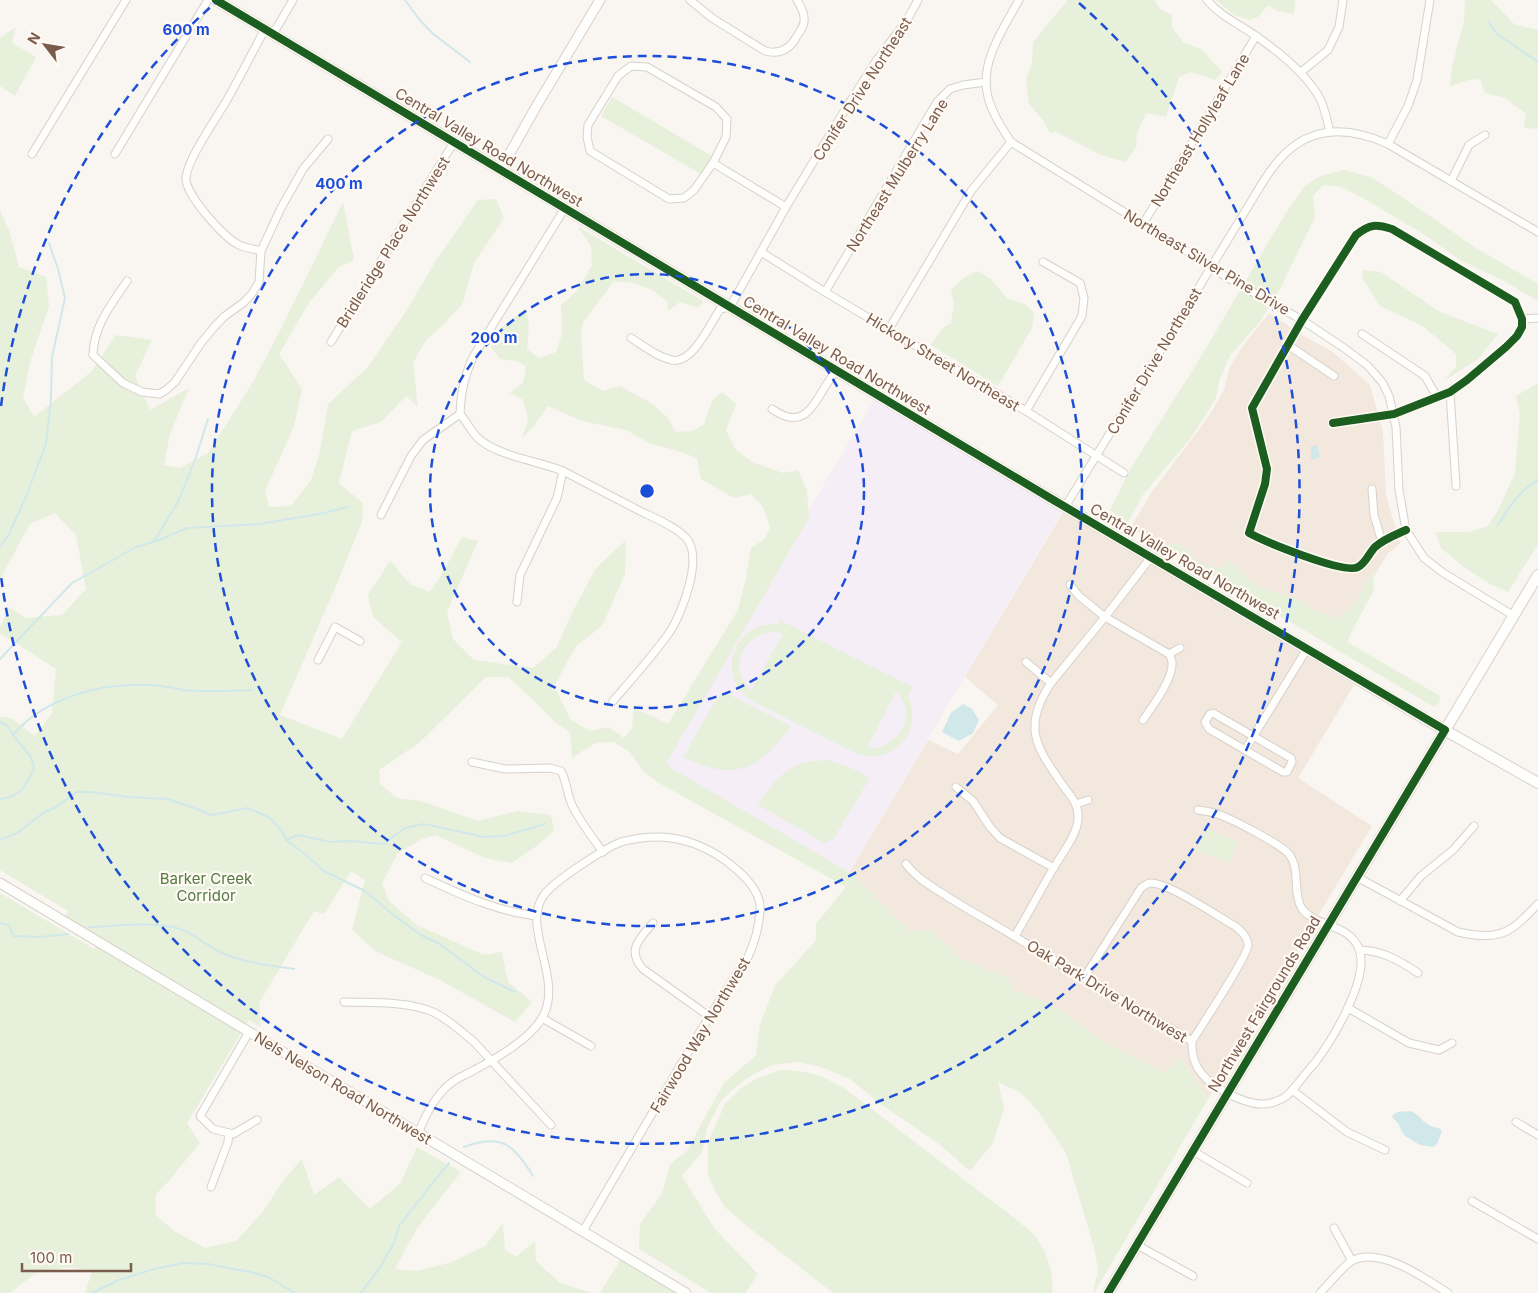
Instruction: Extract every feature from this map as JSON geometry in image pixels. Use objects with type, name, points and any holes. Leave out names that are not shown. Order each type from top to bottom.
[{"type":"main road","name":"Central Valley Road Northwest","points":[[216,0],[1066,507],[1538,783]]},
{"type":"main road","name":"Northwest Fairgrounds Road","points":[[1108,1293],[1538,575]]},
{"type":"street","points":[[32,154],[126,0]]},
{"type":"street","points":[[115,154],[208,0]]},
{"type":"street","points":[[261,251],[238,245],[217,227],[192,195],[187,187],[186,179],[194,156],[227,98],[269,31],[293,0]]},
{"type":"street","points":[[501,169],[600,0]]},
{"type":"street","points":[[690,0],[712,18],[765,51],[774,53],[788,48],[804,26],[804,12],[796,0]]},
{"type":"street","name":"Conifer Drive Northeast","points":[[730,307],[786,207],[876,61],[907,20],[918,0]]},
{"type":"street","name":"Northeast Silver Pine Drive","points":[[1019,0],[996,42],[986,82],[988,98],[996,117],[1011,142],[1226,277],[1302,320],[1367,365],[1382,382],[1389,396],[1394,414],[1399,490],[1406,530],[1424,558],[1442,572],[1514,616]]},
{"type":"street","points":[[1207,0],[1232,22],[1256,36],[1301,72],[1321,102],[1330,131]]},
{"type":"street","points":[[1301,72],[1328,50],[1339,27],[1343,0]]},
{"type":"street","points":[[1388,144],[1408,106],[1417,80],[1430,0]]},
{"type":"street","name":"Northeast Hollyleaf Lane","points":[[1143,224],[1256,36]]},
{"type":"street","points":[[631,66],[647,67],[716,107],[726,119],[726,137],[713,163],[694,190],[684,198],[669,199],[590,151],[587,137],[588,125],[618,76],[631,66]]},
{"type":"street","name":"Northeast Mulberry Lane","points":[[825,292],[938,102],[950,90],[963,85],[986,82]]},
{"type":"street","name":"Conifer Drive Northeast","points":[[1066,507],[1211,266],[1277,161],[1308,138],[1330,131],[1373,137],[1538,232]]},
{"type":"street","points":[[1451,181],[1469,145],[1485,135]]},
{"type":"street","points":[[127,281],[101,319],[93,345],[93,355],[123,382],[142,392],[159,394],[175,382],[201,343],[215,326],[251,295],[259,282],[261,251],[286,200],[304,169],[328,139]]},
{"type":"street","name":"Bridleridge Place Northwest","points":[[331,342],[454,142]]},
{"type":"street","points":[[889,329],[971,191],[1011,142]]},
{"type":"street","points":[[713,163],[786,207]]},
{"type":"street","points":[[565,208],[473,357],[464,377],[460,414],[467,421],[472,432],[487,444],[505,453],[548,464],[563,470],[664,523],[687,540],[692,553],[691,575],[680,610],[670,631],[613,701]]},
{"type":"street","points":[[1333,423],[1394,414],[1450,392],[1467,380],[1517,336],[1522,327],[1522,319],[1515,302],[1392,229],[1376,225],[1364,228],[1356,235],[1302,320],[1252,408],[1267,469],[1265,484],[1249,533],[1264,541],[1335,567],[1353,570],[1359,567],[1373,549],[1382,542],[1406,530]]},
{"type":"street","name":"Hickory Street Northeast","points":[[761,252],[1026,411],[1124,473]]},
{"type":"street","points":[[1026,411],[1082,316],[1084,298],[1080,283],[1043,262]]},
{"type":"street","points":[[631,338],[658,355],[679,361],[693,352],[720,309],[730,307]]},
{"type":"street","points":[[1522,319],[1538,318]]},
{"type":"street","points":[[1362,334],[1426,376],[1437,397]]},
{"type":"street","points":[[1288,345],[1334,376]]},
{"type":"street","points":[[772,409],[792,417],[806,414],[818,401],[836,370]]},
{"type":"street","points":[[1450,392],[1456,486]]},
{"type":"street","points":[[381,515],[411,456],[423,440],[460,414]]},
{"type":"street","points":[[517,602],[520,575],[557,498],[563,470]]},
{"type":"street","points":[[1372,489],[1374,515],[1382,542]]},
{"type":"street","points":[[1015,936],[1067,846],[1076,829],[1078,818],[1076,804],[1051,768],[1040,750],[1035,737],[1034,723],[1037,710],[1043,694],[1050,684],[1151,557]]},
{"type":"street","points":[[1070,585],[1079,596],[1105,617],[1169,654],[1172,662],[1170,672],[1164,687],[1143,720]]},
{"type":"street","points":[[318,660],[335,627],[360,642]]},
{"type":"street","points":[[1169,654],[1180,648]]},
{"type":"street","points":[[1244,750],[1307,649]]},
{"type":"street","points":[[1026,662],[1050,684]]},
{"type":"street","points":[[1213,713],[1291,758],[1291,767],[1287,772],[1283,772],[1244,750],[1209,729],[1205,722],[1207,717],[1213,713]]},
{"type":"street","points":[[472,762],[505,769],[550,768],[561,771],[565,778],[573,807],[603,852]]},
{"type":"street","points":[[956,787],[972,801],[1000,838],[1054,868]]},
{"type":"street","points":[[1076,804],[1088,800]]},
{"type":"street","points":[[1198,810],[1221,815],[1266,838],[1288,853],[1294,864],[1297,894],[1303,909],[1313,918],[1342,930],[1352,937],[1359,950],[1393,957],[1418,973]]},
{"type":"street","points":[[1400,901],[1421,876],[1453,850],[1474,826]]},
{"type":"street","name":"Fairwood Way Northwest","points":[[536,916],[540,902],[550,887],[576,868],[621,842],[651,837],[662,837],[696,844],[725,860],[746,878],[760,900],[760,912],[755,936],[748,956],[583,1231]]},
{"type":"street","name":"Oak Park Drive Northwest","points":[[906,864],[912,873],[976,915],[1015,936],[1192,1041],[1194,1063],[1210,1082],[1241,1099],[1265,1104],[1284,1098],[1317,1061],[1348,1008],[1359,976],[1362,960],[1359,950]]},
{"type":"street","points":[[1357,877],[1458,932],[1483,936],[1493,936],[1512,928],[1538,904]]},
{"type":"street","points":[[418,1134],[432,1106],[451,1083],[491,1061],[516,1044],[542,1018],[548,1002],[550,988],[536,916],[493,908],[426,878]]},
{"type":"street","name":"Nels Nelson Road Northwest","points":[[0,883],[686,1293]]},
{"type":"street","points":[[1084,978],[1141,888],[1150,883],[1167,886],[1235,926],[1244,933],[1249,947],[1192,1041]]},
{"type":"street","points":[[653,923],[638,942],[634,952],[636,961],[643,969],[710,1017]]},
{"type":"street","points":[[344,1002],[416,1007],[434,1012],[474,1042],[551,1125]]},
{"type":"street","points":[[1348,1008],[1409,1043],[1439,1050],[1452,1043]]},
{"type":"street","points":[[542,1018],[591,1046]]},
{"type":"street","points":[[249,1032],[200,1116],[213,1128],[231,1133],[258,1120]]},
{"type":"street","points":[[1292,1090],[1347,1132],[1385,1150]]},
{"type":"street","points":[[1516,1122],[1538,1136]]},
{"type":"street","points":[[211,1187],[231,1133]]},
{"type":"street","points":[[1193,1151],[1247,1183]]},
{"type":"street","points":[[1472,1201],[1538,1239]]},
{"type":"street","points":[[1334,1228],[1352,1261]]},
{"type":"street","points":[[1136,1245],[1192,1276]]},
{"type":"street","points":[[1320,1293],[1352,1261],[1376,1257],[1389,1260],[1419,1275],[1448,1293]]},
{"type":"shaded area","points":[[1269,313],[1333,352],[1370,385],[1383,432],[1386,495],[1400,544],[1388,553],[1336,641],[1130,528],[1152,492],[1207,419],[1224,390],[1229,369],[1242,347]]},
{"type":"shaded area","points":[[877,395],[1065,507],[844,881],[655,768]]},
{"type":"shaded area","points":[[1063,512],[1354,685],[1298,778],[1372,826],[1208,1099],[1180,1057],[1164,1073],[1105,1042],[1053,1005],[1015,991],[1008,978],[961,959],[932,930],[911,932],[895,917],[844,881],[928,740],[958,754],[998,705],[965,677]]},
{"type":"green space","points":[[1068,0],[1154,0],[1160,9],[1172,15],[1172,27],[1183,42],[1202,50],[1222,72],[1215,80],[1191,72],[1179,77],[1166,117],[1146,113],[1136,136],[1137,145],[1126,162],[1101,155],[1056,132],[1050,133],[1043,120],[1029,104],[1026,80],[1032,62],[1033,42]]},
{"type":"green space","points":[[1216,0],[1295,0],[1294,14],[1277,11],[1268,5],[1258,17],[1250,20],[1234,15]]},
{"type":"green space","points":[[1465,0],[1491,0],[1514,24],[1538,30],[1538,129],[1524,128],[1526,114],[1505,98],[1485,93],[1480,79],[1469,80],[1450,86],[1452,67],[1464,21]]},
{"type":"green space","points":[[16,27],[12,43],[36,57],[15,96],[0,86],[0,38]]},
{"type":"green space","points":[[612,97],[712,156],[701,174],[601,116]]},
{"type":"green space","points":[[1344,170],[1371,177],[1476,248],[1538,284],[1538,301],[1504,281],[1460,260],[1425,235],[1363,198],[1341,187],[1323,185],[1313,196],[1315,217],[1280,289],[1259,323],[1231,354],[1220,378],[1216,398],[1205,416],[1189,440],[1142,496],[1128,523],[1110,510],[1134,463],[1196,365],[1284,216],[1304,187],[1320,176]]},
{"type":"green space","name":"Barker Creek Corridor","points":[[496,199],[504,218],[474,263],[463,303],[426,340],[413,363],[418,407],[406,396],[381,422],[352,431],[339,483],[363,503],[362,522],[280,715],[342,739],[402,642],[373,617],[368,595],[390,561],[411,585],[430,592],[462,537],[478,541],[447,612],[453,639],[474,660],[533,668],[556,648],[596,568],[626,540],[625,574],[602,626],[576,646],[554,686],[571,720],[590,731],[609,727],[624,738],[632,728],[634,708],[668,724],[738,610],[751,548],[765,539],[770,527],[763,507],[751,494],[734,498],[701,479],[697,458],[649,443],[626,430],[582,421],[548,406],[533,427],[522,438],[528,420],[523,400],[510,393],[523,383],[526,366],[517,361],[500,359],[491,347],[500,329],[525,309],[529,324],[527,349],[539,358],[556,352],[562,334],[561,305],[577,291],[592,265],[591,246],[577,226],[703,301],[699,308],[680,302],[668,311],[668,302],[654,291],[635,283],[614,281],[583,322],[581,335],[584,380],[603,391],[620,386],[653,404],[667,417],[676,432],[693,431],[704,424],[713,399],[722,392],[736,404],[726,430],[735,449],[754,463],[783,473],[798,470],[807,490],[809,518],[667,762],[671,768],[854,875],[911,932],[932,930],[961,959],[1008,978],[1015,991],[1053,1005],[1105,1042],[1164,1073],[1180,1057],[1208,1099],[1094,1293],[1098,1271],[1095,1251],[1066,1153],[1038,1111],[1021,1093],[998,1082],[1004,1108],[993,1143],[970,1171],[939,1144],[882,1105],[850,1079],[821,1067],[798,1062],[771,1065],[747,1078],[722,1099],[707,1128],[702,1152],[682,1176],[715,1229],[758,1274],[745,1293],[711,1293],[639,1249],[640,1224],[662,1194],[670,1164],[687,1151],[723,1084],[756,1055],[760,1024],[775,986],[816,940],[816,924],[846,887],[657,782],[644,772],[630,752],[613,742],[595,743],[572,758],[570,732],[555,722],[508,677],[486,677],[420,742],[379,770],[380,784],[397,798],[421,801],[478,821],[518,811],[551,815],[554,830],[538,845],[512,863],[485,858],[436,835],[422,839],[398,853],[382,883],[389,901],[417,925],[484,955],[502,952],[508,982],[532,1002],[515,1022],[440,980],[377,952],[352,930],[365,880],[351,871],[324,914],[314,911],[259,1003],[261,1027],[249,1020],[187,1123],[200,1143],[156,1194],[155,1214],[174,1231],[205,1248],[236,1241],[262,1213],[285,1178],[302,1159],[314,1195],[339,1177],[370,1209],[400,1184],[417,1147],[461,1172],[417,1228],[395,1269],[418,1271],[452,1262],[485,1246],[503,1223],[505,1250],[516,1257],[535,1241],[536,1261],[560,1283],[592,1293],[85,1293],[92,1271],[69,1267],[36,1273],[10,1293],[0,1293],[0,893],[94,949],[99,942],[63,921],[68,911],[0,870],[0,717],[11,718],[35,736],[52,713],[56,669],[0,633],[0,627],[9,607],[26,618],[62,615],[86,589],[76,535],[55,513],[30,524],[0,579],[0,210],[10,233],[19,267],[46,277],[49,306],[30,362],[23,398],[34,417],[91,372],[116,335],[152,340],[135,376],[150,410],[189,388],[170,434],[164,465],[180,468],[208,453],[253,382],[343,202],[354,260],[339,267],[310,301],[279,354],[302,389],[294,426],[265,491],[269,507],[291,506],[311,480],[320,452],[328,404],[367,368],[405,313],[435,262],[478,200]]},
{"type":"green space","points":[[1363,270],[1381,272],[1440,312],[1498,334],[1478,359],[1444,381],[1456,367],[1456,354],[1423,326],[1380,306],[1362,277]]},
{"type":"green space","points":[[977,271],[991,279],[1007,298],[1024,304],[1034,312],[1032,328],[998,386],[931,345],[943,328],[951,323],[954,304],[951,290],[965,277]]},
{"type":"green space","points":[[1538,383],[1538,544],[1508,592],[1490,584],[1465,568],[1441,548],[1435,532],[1469,532],[1488,526],[1499,508],[1515,473],[1520,414],[1516,396]]},
{"type":"green space","points":[[1181,543],[1198,562],[1217,569],[1230,561],[1250,580],[1264,589],[1296,598],[1319,613],[1338,618],[1355,603],[1372,571],[1374,590],[1347,642],[1440,696],[1439,704],[1434,707],[1162,546]]},
{"type":"green space","points":[[780,620],[913,687],[908,696],[912,709],[912,722],[902,743],[894,750],[883,755],[857,754],[754,702],[742,692],[734,680],[732,667],[734,654],[740,642],[749,632],[762,626],[778,624]],"holes":[[[771,632],[783,633],[751,691],[744,683],[740,673],[741,655],[745,647],[752,640]],[[896,692],[903,701],[906,710],[902,729],[888,744],[867,748]]]},
{"type":"green space","points":[[726,693],[791,726],[768,753],[756,762],[744,768],[731,770],[701,765],[683,757],[719,695]]},
{"type":"green space","points":[[828,760],[854,769],[870,778],[833,840],[824,843],[758,805],[773,784],[785,772],[800,764]]},
{"type":"green space","points":[[1206,828],[1238,842],[1229,863],[1197,850]]},
{"type":"green space","points":[[780,1070],[813,1074],[844,1088],[1029,1230],[1044,1251],[1051,1272],[1052,1293],[833,1293],[742,1222],[726,1208],[716,1193],[708,1175],[708,1142],[725,1104],[741,1088],[756,1079]]},
{"type":"green space","points":[[623,1256],[686,1293],[600,1293]]},
{"type":"water","points":[[1317,445],[1320,457],[1312,460],[1310,447]]},
{"type":"water","points":[[963,704],[972,709],[979,720],[973,733],[959,741],[942,732],[951,713]]},
{"type":"water","points":[[1410,1111],[1428,1125],[1439,1128],[1442,1131],[1437,1144],[1433,1147],[1420,1145],[1405,1136],[1398,1123],[1392,1117],[1397,1112]]},
{"type":"waterway","points":[[405,0],[432,33],[470,62]]},
{"type":"waterway","points":[[1488,21],[1497,34],[1538,62]]},
{"type":"waterway","points":[[0,547],[8,536],[25,499],[46,444],[51,399],[52,357],[65,298],[49,243]]},
{"type":"waterway","points":[[154,542],[179,500],[196,457],[208,419]]},
{"type":"waterway","points":[[1497,526],[1520,494],[1538,480]]},
{"type":"waterway","points":[[0,659],[72,583],[136,547],[187,528],[260,524],[348,507]]},
{"type":"waterway","points":[[13,735],[41,711],[57,702],[93,690],[131,685],[162,686],[192,691],[252,690]]},
{"type":"waterway","points":[[0,722],[8,726],[31,757],[34,768],[29,780],[18,793],[0,799]]},
{"type":"waterway","points":[[0,840],[17,833],[43,813],[56,807],[77,792],[167,799],[211,815],[248,808],[270,818],[282,831],[286,840],[324,871],[365,891],[421,935],[438,943],[484,977],[515,992]]},
{"type":"waterway","points":[[286,840],[298,835],[330,842],[351,841],[383,844],[405,828],[424,824],[484,837],[504,836],[545,824]]},
{"type":"waterway","points":[[0,923],[9,925],[13,936],[40,937],[68,934]]},
{"type":"waterway","points":[[89,927],[142,925],[173,927],[185,931],[214,949],[237,959],[294,969]]},
{"type":"waterway","points":[[464,1147],[488,1141],[505,1144],[519,1156],[533,1176]]},
{"type":"waterway","points":[[361,1293],[381,1266],[394,1243],[399,1226],[449,1163]]},
{"type":"waterway","points":[[92,1293],[119,1280],[154,1269],[184,1263],[208,1264],[255,1273],[268,1277],[295,1293]]},
{"type":"cycle path","points":[[216,0],[1050,498],[1445,730],[1108,1293]]},
{"type":"cycle path","points":[[1333,423],[1394,414],[1450,392],[1467,380],[1517,336],[1522,327],[1522,319],[1515,302],[1392,229],[1382,226],[1369,227],[1356,235],[1302,320],[1252,408],[1267,469],[1265,484],[1249,533],[1304,556],[1350,568],[1361,565],[1375,547],[1390,537],[1406,530]]}]
